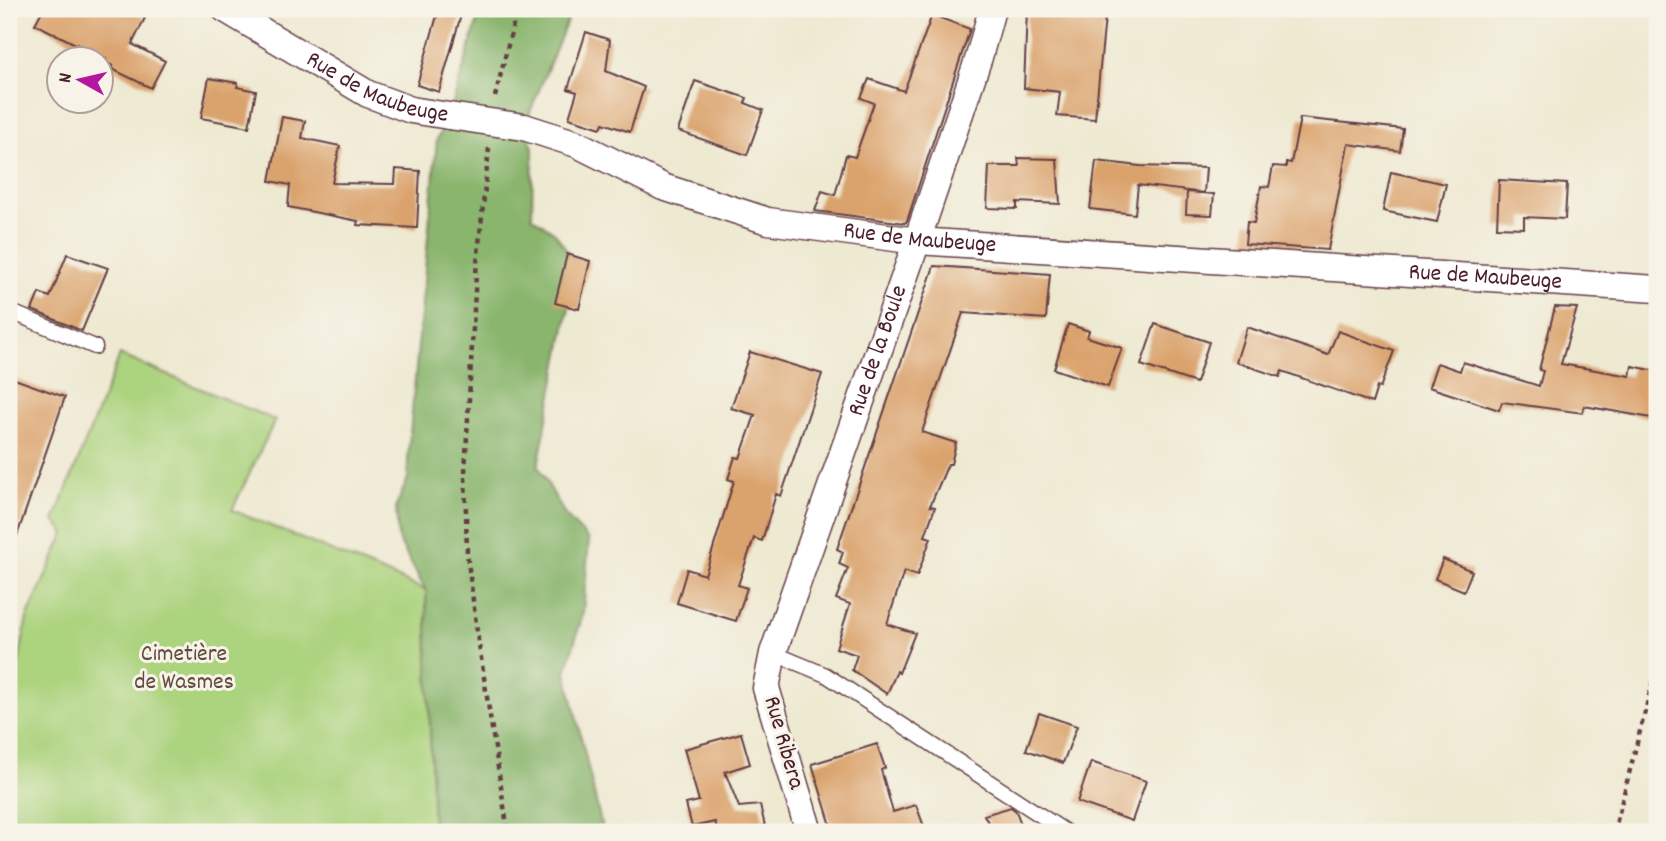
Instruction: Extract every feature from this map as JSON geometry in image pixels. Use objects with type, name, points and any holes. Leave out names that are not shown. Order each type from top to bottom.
[{"type":"street","name":"Rue de Maubeuge","points":[[225,9],[368,94],[411,110],[524,127],[577,144],[663,187],[768,220],[916,241],[1657,289]]},
{"type":"street","name":"Rue de la Boule","points":[[773,653],[979,57],[992,9]]},
{"type":"street","name":"Rue Ribera","points":[[773,653],[766,688],[809,832]]},
{"type":"lane","points":[[9,311],[95,348]]},
{"type":"lane","points":[[773,653],[826,675],[1066,832]]},
{"type":"path","points":[[494,110],[517,9]]},
{"type":"path","points":[[491,136],[476,273],[465,472],[469,566],[508,832]]},
{"type":"path","points":[[1614,832],[1657,665]]},
{"type":"green space","points":[[481,9],[572,9],[524,127],[533,147],[532,217],[555,233],[577,266],[538,466],[565,515],[589,540],[583,613],[566,672],[603,832],[433,832],[426,591],[398,539],[396,507],[408,478],[437,139],[449,116]]},
{"type":"green space","name":"Cimetière de Wasmes","points":[[120,355],[275,420],[232,510],[426,590],[433,832],[9,832],[9,715],[27,618],[65,533],[54,521]]},
{"type":"building","points":[[43,9],[127,9],[145,18],[132,44],[165,61],[151,88],[116,71],[116,46],[80,46],[35,24]]},
{"type":"building","points":[[439,9],[461,15],[439,92],[417,85]]},
{"type":"building","points":[[1027,9],[1062,9],[1061,12],[1105,17],[1095,119],[1057,116],[1060,92],[1024,88]]},
{"type":"building","points":[[932,15],[970,29],[907,221],[905,223],[815,211],[822,191],[835,195],[846,155],[855,157],[874,103],[861,98],[869,79],[904,91]]},
{"type":"building","points":[[586,32],[610,40],[606,71],[644,87],[630,132],[603,123],[601,128],[569,118],[577,92],[568,89]]},
{"type":"building","points":[[209,78],[238,83],[237,87],[256,91],[249,127],[201,118]]},
{"type":"building","points":[[695,81],[747,98],[745,103],[763,110],[747,155],[678,131]]},
{"type":"building","points":[[282,117],[305,121],[302,138],[340,146],[332,183],[395,184],[396,169],[420,171],[417,228],[357,225],[358,221],[288,207],[290,185],[270,181]]},
{"type":"building","points":[[1300,118],[1403,129],[1400,151],[1348,144],[1328,250],[1245,244],[1247,222],[1254,223],[1261,186],[1269,187],[1273,166],[1286,167],[1286,162],[1291,163]]},
{"type":"building","points":[[1018,158],[1057,159],[1060,204],[1017,202],[1017,209],[987,208],[989,166],[1019,166]]},
{"type":"building","points":[[1096,161],[1140,166],[1206,168],[1204,193],[1138,185],[1135,214],[1090,209]]},
{"type":"building","points":[[1391,172],[1446,184],[1437,222],[1383,211]]},
{"type":"building","points":[[1499,180],[1567,184],[1565,219],[1524,217],[1524,228],[1497,227]]},
{"type":"building","points":[[1187,192],[1214,194],[1212,215],[1186,214]]},
{"type":"building","points":[[67,254],[108,268],[82,331],[32,310],[39,293],[50,297]]},
{"type":"building","points":[[567,254],[590,261],[579,309],[555,303]]},
{"type":"building","points":[[934,266],[1050,274],[1046,319],[963,313],[922,432],[956,443],[951,464],[948,464],[930,506],[935,507],[925,536],[931,538],[917,576],[904,571],[887,624],[915,633],[899,673],[897,671],[887,694],[852,670],[857,655],[836,648],[850,604],[836,599],[848,568],[839,564],[843,552],[837,549]]},
{"type":"building","points":[[1555,307],[1577,308],[1561,364],[1630,376],[1632,366],[1656,371],[1653,386],[1657,387],[1657,419],[1584,406],[1583,413],[1502,402],[1499,410],[1429,387],[1437,363],[1460,371],[1463,362],[1539,386],[1543,371],[1539,370]]},
{"type":"building","points":[[1068,324],[1089,331],[1087,337],[1122,348],[1108,387],[1054,369]]},
{"type":"building","points":[[1155,324],[1209,342],[1196,383],[1141,365]]},
{"type":"building","points":[[1247,327],[1328,355],[1338,331],[1394,351],[1372,403],[1282,371],[1280,377],[1236,362]]},
{"type":"building","points":[[750,352],[822,374],[781,496],[776,494],[762,541],[754,538],[738,585],[747,588],[736,621],[677,603],[687,569],[705,575],[734,481],[728,479],[735,457],[740,458],[755,415],[731,408]]},
{"type":"building","points":[[9,377],[65,397],[12,550],[9,550]]},
{"type":"building","points":[[1443,559],[1472,571],[1464,591],[1435,579]]},
{"type":"building","points":[[1039,713],[1077,726],[1063,763],[1026,750]]},
{"type":"building","points":[[741,733],[750,764],[725,772],[739,807],[760,805],[765,826],[744,832],[718,832],[715,822],[692,827],[686,804],[699,801],[684,749]]},
{"type":"building","points":[[877,744],[885,768],[881,770],[893,812],[916,805],[926,832],[833,832],[812,764]]},
{"type":"building","points":[[1091,762],[1146,781],[1132,821],[1077,802]]},
{"type":"building","points":[[1011,807],[1016,811],[1024,832],[993,832],[984,815]]}]
